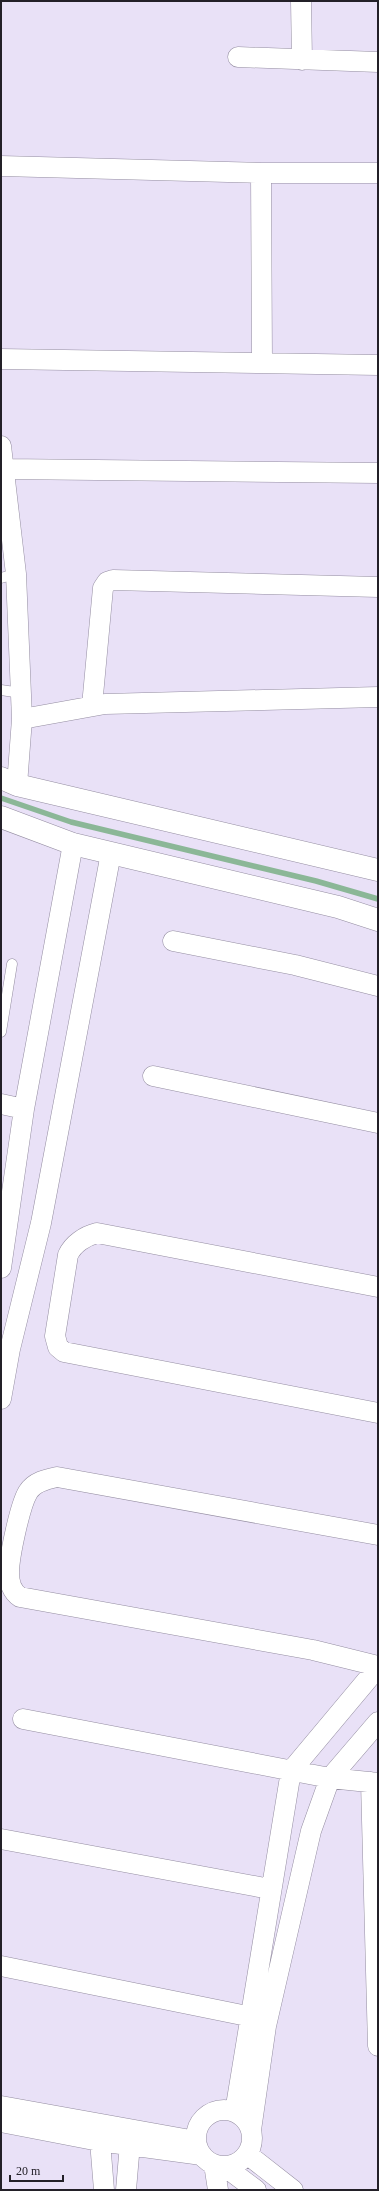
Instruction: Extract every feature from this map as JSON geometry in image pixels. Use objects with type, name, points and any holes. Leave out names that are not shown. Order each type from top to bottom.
[{"type":"street","points":[[301,1],[302,60]]},
{"type":"street","points":[[238,57],[378,62]]},
{"type":"street","points":[[1,166],[260,173],[378,173]]},
{"type":"street","points":[[260,173],[262,362]]},
{"type":"street","points":[[1,359],[262,362],[378,366]]},
{"type":"street","points":[[1,446],[5,469],[9,576],[21,693],[22,719],[9,782],[378,870]]},
{"type":"street","points":[[5,469],[378,473]]},
{"type":"street","points":[[92,706],[103,588],[107,582],[113,580],[378,587]]},
{"type":"street","points":[[22,719],[92,706],[378,697]]},
{"type":"street","points":[[1,817],[73,844],[338,907],[378,920]]},
{"type":"street","points":[[1,1268],[24,1110],[73,844]]},
{"type":"street","points":[[1,1399],[10,1349],[41,1223],[111,853]]},
{"type":"street","points":[[173,941],[295,965],[378,986]]},
{"type":"street","points":[[154,1076],[378,1123]]},
{"type":"street","points":[[1,1104],[24,1110]]},
{"type":"street","points":[[378,1287],[97,1233],[82,1239],[71,1249],[68,1255],[55,1336],[58,1346],[64,1352],[378,1413]]},
{"type":"street","points":[[235,2112],[252,2017],[270,1889],[290,1771],[378,1666],[313,1650],[20,1597],[13,1590],[9,1573],[15,1540],[28,1493],[34,1485],[42,1481],[58,1478],[378,1535]]},
{"type":"street","points":[[23,1719],[290,1771],[330,1778],[374,1782],[378,2046]]},
{"type":"street","points":[[1,2122],[99,2132],[131,2137],[209,2157],[232,2165],[247,2154],[252,2138],[251,2130],[266,2026],[311,1831],[330,1778],[378,1722]]},
{"type":"street","points":[[1,1839],[270,1889]]},
{"type":"street","points":[[1,1966],[252,2017]]},
{"type":"street","points":[[1,2106],[99,2132]]},
{"type":"street","points":[[218,2190],[199,2125],[211,2113],[223,2110],[235,2112],[242,2117],[251,2130]]},
{"type":"street","points":[[99,2132],[104,2190]]},
{"type":"street","points":[[126,2190],[131,2137]]},
{"type":"street","points":[[247,2154],[293,2190]]},
{"type":"street","points":[[209,2157],[256,2190]]},
{"type":"lane","points":[[1,690],[21,693]]},
{"type":"lane","points":[[1,1032],[12,964]]},
{"type":"waterway","points":[[1,798],[71,822],[316,881],[378,899]]}]
